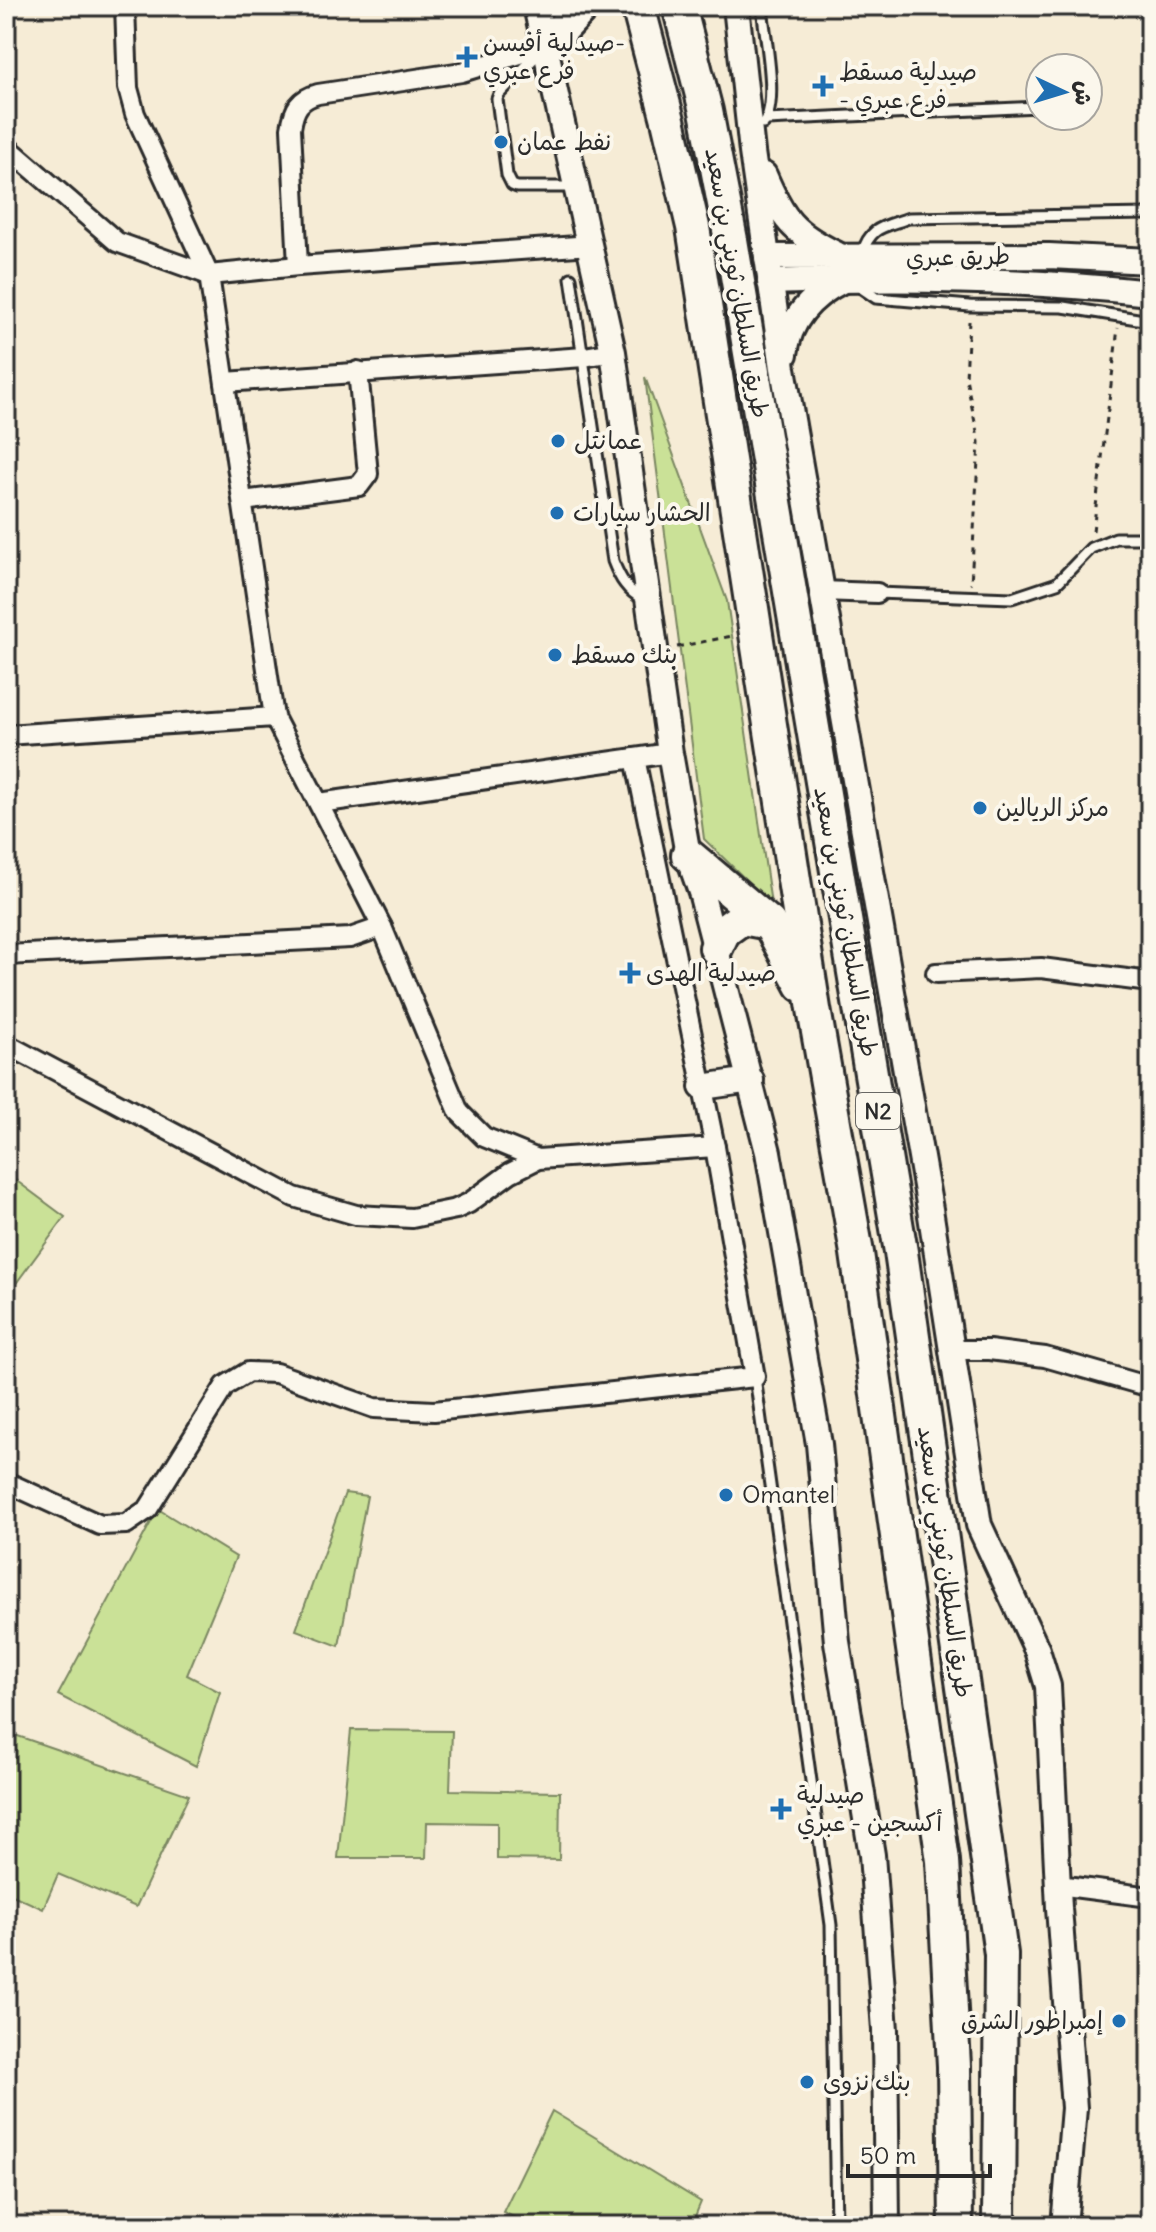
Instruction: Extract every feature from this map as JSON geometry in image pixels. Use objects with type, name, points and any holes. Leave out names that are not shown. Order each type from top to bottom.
[{"type":"highway","points":[[546,46],[583,6]]},
{"type":"highway","name":"طريق السلطان ثويني بن سعيد","points":[[638,6],[693,227],[814,1009],[857,1253],[943,1861],[954,2066],[956,2226]]},
{"type":"highway","name":"طريق السلطان ثويني بن سعيد","points":[[679,6],[706,111],[731,240],[901,1252],[1001,1954],[999,2226]]},
{"type":"highway","points":[[688,855],[769,923],[814,1009]]},
{"type":"highway","points":[[716,948],[724,931],[742,918],[769,923]]},
{"type":"highway","points":[[1001,1954],[1016,2095],[1019,2226]]},
{"type":"street","points":[[125,6],[128,88],[135,114],[209,275],[274,717],[382,927],[459,1112],[484,1137],[538,1159]]},
{"type":"street","points":[[536,6],[613,352],[670,753],[688,855],[701,892],[768,1152],[819,1444],[837,1642],[872,1855],[885,2030],[887,2226]]},
{"type":"street","points":[[736,6],[757,136],[767,257],[783,368],[925,1179],[982,1535],[1037,1650],[1048,1686],[1074,2108],[1064,2226]]},
{"type":"street","points":[[298,266],[291,128],[295,109],[301,102],[318,94],[462,72],[546,46]]},
{"type":"street","points":[[757,136],[787,221],[801,235],[849,268],[807,304],[790,334],[783,368]]},
{"type":"street","points":[[6,146],[117,242],[209,275],[591,245]]},
{"type":"street","name":"طريق عبري","points":[[770,282],[849,268],[1049,256],[1150,263]]},
{"type":"street","name":"طريق عبري","points":[[767,257],[849,268],[1150,293]]},
{"type":"street","points":[[1112,288],[1118,274],[1150,263]]},
{"type":"street","points":[[225,382],[584,357],[613,352]]},
{"type":"street","points":[[243,501],[359,486],[365,481],[368,474],[358,371]]},
{"type":"street","points":[[821,591],[877,593]]},
{"type":"street","points":[[6,735],[274,717]]},
{"type":"street","points":[[319,803],[670,753]]},
{"type":"street","points":[[6,1482],[100,1525],[126,1524],[148,1509],[225,1386],[248,1372],[276,1373],[374,1408],[434,1411],[755,1377],[715,1147],[635,758]]},
{"type":"street","points":[[6,955],[350,938],[382,927]]},
{"type":"street","points":[[936,973],[1041,968],[1150,982]]},
{"type":"street","points":[[6,1044],[294,1197],[356,1215],[412,1218],[456,1209],[510,1173],[538,1159],[715,1147]]},
{"type":"street","points":[[702,1087],[751,1080]]},
{"type":"street","points":[[952,1350],[989,1350],[1045,1357],[1150,1387]]},
{"type":"street","points":[[1058,1885],[1150,1897]]},
{"type":"lane","points":[[762,6],[772,102],[757,136],[1024,108]]},
{"type":"lane","points":[[546,46],[497,99],[507,175],[512,185],[517,187],[576,187]]},
{"type":"lane","points":[[1150,214],[909,218],[876,229],[849,268],[876,298],[970,306],[1063,307],[1150,321]]},
{"type":"lane","points":[[571,278],[613,561],[620,579],[633,594],[651,603]]},
{"type":"lane","points":[[877,593],[1012,598],[1057,583],[1091,548],[1116,538],[1150,538]]},
{"type":"lane","points":[[755,1377],[831,1925],[836,2226]]},
{"type":"path","points":[[970,306],[966,378],[979,442],[970,596]]},
{"type":"path","points":[[1091,548],[1120,317]]},
{"type":"path","points":[[657,649],[757,630]]},
{"type":"green space","points":[[645,377],[727,601],[771,904],[704,839]]},
{"type":"green space","points":[[6,1173],[65,1217],[6,1297]]},
{"type":"green space","points":[[345,1493],[367,1496],[339,1646],[296,1630]]},
{"type":"green space","points":[[158,1509],[236,1557],[187,1675],[220,1692],[196,1766],[58,1695]]},
{"type":"green space","points":[[351,1730],[452,1731],[450,1790],[560,1792],[559,1860],[497,1859],[497,1823],[427,1822],[426,1858],[338,1858]]},
{"type":"green space","points":[[9,1733],[189,1795],[136,1907],[58,1874],[43,1909],[6,1892],[6,1738]]},
{"type":"green space","points":[[552,2111],[701,2202],[691,2226],[532,2226],[503,2212]]},
{"type":"place","name":"صيدلية أفيسن- فرع عبري","points":[[467,57]]},
{"type":"place","name":"صيدلية مسقط - فرع عبري","points":[[823,86]]},
{"type":"place","name":"نفط عمان","points":[[501,142]]},
{"type":"place","name":"عمانتل","points":[[558,441]]},
{"type":"place","name":"الحشار سيارات","points":[[557,513]]},
{"type":"place","name":"بنك مسقط","points":[[555,655]]},
{"type":"place","name":"مركز الريالين","points":[[980,808]]},
{"type":"place","name":"صيدلية الهدى","points":[[630,973]]},
{"type":"place","name":"Omantel","points":[[726,1495]]},
{"type":"place","name":"صيدلية أكسجين - عبري","points":[[781,1809]]},
{"type":"place","name":"إمبراطور الشرق","points":[[1119,2021]]},
{"type":"place","name":"بنك نزوى","points":[[807,2082]]}]
